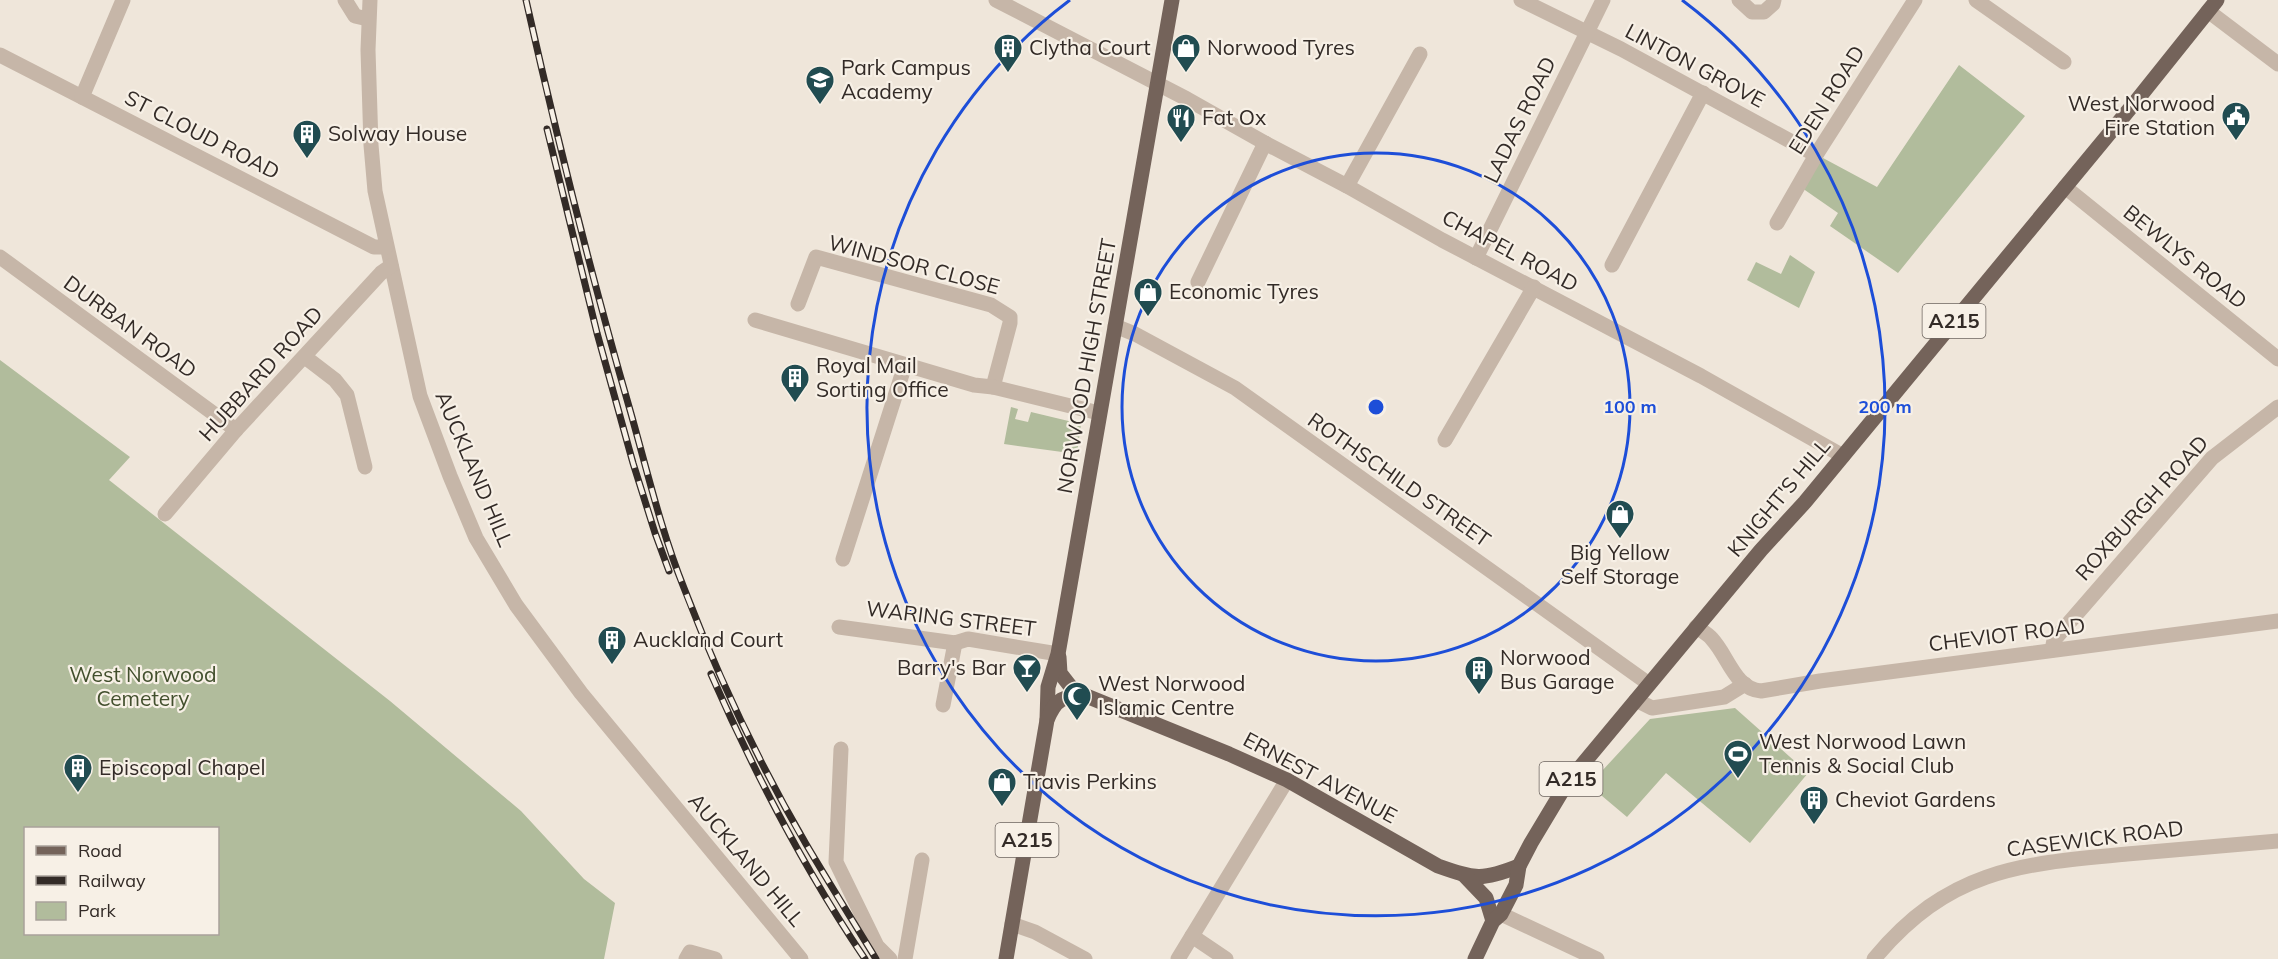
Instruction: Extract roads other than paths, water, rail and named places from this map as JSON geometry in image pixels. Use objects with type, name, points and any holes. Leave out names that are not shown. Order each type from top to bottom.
[{"type":"main road","name":"NORWOOD HIGH STREET","points":[[1047,720],[1048,687],[1058,654],[1172,0]]},
{"type":"main road","name":"KNIGHT'S HILL","points":[[1475,959],[1516,885],[1519,866],[1544,818],[1563,788],[1696,627],[1843,456],[2213,5]]},
{"type":"main road","name":"NORWOOD HIGH STREET","points":[[1058,654],[1063,679],[1074,691],[1086,697]]},
{"type":"main road","points":[[1047,720],[1053,708],[1063,698],[1086,697]]},
{"type":"main road","name":"ERNEST AVENUE","points":[[1086,697],[1229,754],[1287,780],[1438,866],[1464,875],[1483,878],[1495,876],[1519,866]]},
{"type":"main road","name":"A215","points":[[1006,959],[1047,720]]},
{"type":"main road","name":"ERNEST AVENUE","points":[[1464,875],[1486,898],[1497,917]]},
{"type":"street","points":[[82,97],[123,0]]},
{"type":"street","points":[[345,0],[355,16],[369,18]]},
{"type":"street","name":"AUCKLAND HILL","points":[[370,0],[372,170],[386,247],[420,396],[479,544],[516,605],[581,693],[801,959]]},
{"type":"street","name":"CHAPEL ROAD","points":[[996,0],[1701,376],[1843,456]]},
{"type":"street","name":"LINTON GROVE","points":[[1521,0],[1586,31],[1816,155]]},
{"type":"street","name":"LADAS ROAD","points":[[1476,258],[1603,0]]},
{"type":"street","points":[[1739,0],[1752,12],[1764,12],[1774,0]]},
{"type":"street","name":"EDEN ROAD","points":[[1777,223],[1816,155],[1915,0]]},
{"type":"street","points":[[1976,0],[2064,62]]},
{"type":"street","points":[[2213,5],[2278,64]]},
{"type":"street","points":[[1347,186],[1420,54]]},
{"type":"street","name":"ST CLOUD ROAD","points":[[0,55],[374,247],[386,247]]},
{"type":"street","points":[[1612,265],[1703,93]]},
{"type":"street","points":[[1197,282],[1265,143]]},
{"type":"street","name":"BEWLYS ROAD","points":[[2065,187],[2278,359]]},
{"type":"street","name":"DURBAN ROAD","points":[[0,257],[236,430]]},
{"type":"street","name":"WINDSOR CLOSE","points":[[798,304],[816,257],[991,305],[1010,316],[993,387]]},
{"type":"street","name":"HUBBARD ROAD","points":[[165,514],[236,430],[381,273],[391,266]]},
{"type":"street","points":[[1445,440],[1534,287]]},
{"type":"street","points":[[755,320],[974,385],[993,387],[1100,413]]},
{"type":"street","name":"ROTHSCHILD STREET","points":[[1115,326],[1135,334],[1235,388],[1649,684]]},
{"type":"street","points":[[305,357],[335,380],[347,395],[365,467]]},
{"type":"street","points":[[843,559],[905,365]]},
{"type":"street","name":"ROXBURGH ROAD","points":[[2052,650],[2054,640],[2204,467],[2231,442],[2278,406]]},
{"type":"street","name":"CHEVIOT ROAD","points":[[1745,684],[1754,690],[1761,691],[1820,681],[2278,621]]},
{"type":"street","name":"WARING STREET","points":[[839,627],[955,643],[968,639],[1058,654]]},
{"type":"street","points":[[1636,700],[1652,708],[1724,697],[1745,684],[1713,639],[1696,627]]},
{"type":"street","points":[[944,705],[955,643]]},
{"type":"street","points":[[841,749],[836,862],[878,946],[890,959]]},
{"type":"street","points":[[1178,959],[1287,780]]},
{"type":"street","name":"CASEWICK ROAD","points":[[1874,959],[1891,939],[1934,903],[1965,885],[1999,872],[2060,860],[2278,841]]},
{"type":"street","points":[[905,959],[922,860]]},
{"type":"street","points":[[1497,917],[1597,959]]},
{"type":"street","points":[[1012,924],[1035,932],[1085,959]]},
{"type":"street","points":[[1192,936],[1226,959]]},
{"type":"street","points":[[686,959],[690,952],[716,959]]},
{"type":"railway","points":[[526,0],[588,257],[668,545],[711,653],[756,751],[806,844],[876,959]]},
{"type":"railway","points":[[547,129],[597,333],[633,463],[669,571]]},
{"type":"railway","points":[[711,674],[745,747],[801,856],[865,959]]},
{"type":"place","name":"Clytha Court","points":[[1008,74]]},
{"type":"place","name":"Norwood Tyres","points":[[1186,74]]},
{"type":"place","name":"Park Campus Academy","points":[[820,106]]},
{"type":"place","name":"West Norwood Fire Station","points":[[2236,142]]},
{"type":"place","name":"Fat Ox","points":[[1181,144]]},
{"type":"place","name":"Solway House","points":[[307,160]]},
{"type":"place","name":"Economic Tyres","points":[[1148,318]]},
{"type":"place","name":"Royal Mail Sorting Office","points":[[795,404]]},
{"type":"place","name":"Big Yellow Self Storage","points":[[1620,540]]},
{"type":"place","name":"Auckland Court","points":[[612,666]]},
{"type":"place","name":"Barry's Bar","points":[[1027,694]]},
{"type":"place","name":"Norwood Bus Garage","points":[[1479,696]]},
{"type":"place","name":"West Norwood Islamic Centre","points":[[1077,722]]},
{"type":"place","name":"West Norwood Lawn Tennis & Social Club","points":[[1738,780]]},
{"type":"place","name":"Episcopal Chapel","points":[[78,794]]},
{"type":"place","name":"Travis Perkins","points":[[1002,808]]},
{"type":"place","name":"Cheviot Gardens","points":[[1814,826]]},
{"type":"park label","name":"West Norwood Cemetery","points":[[143,687]]}]
